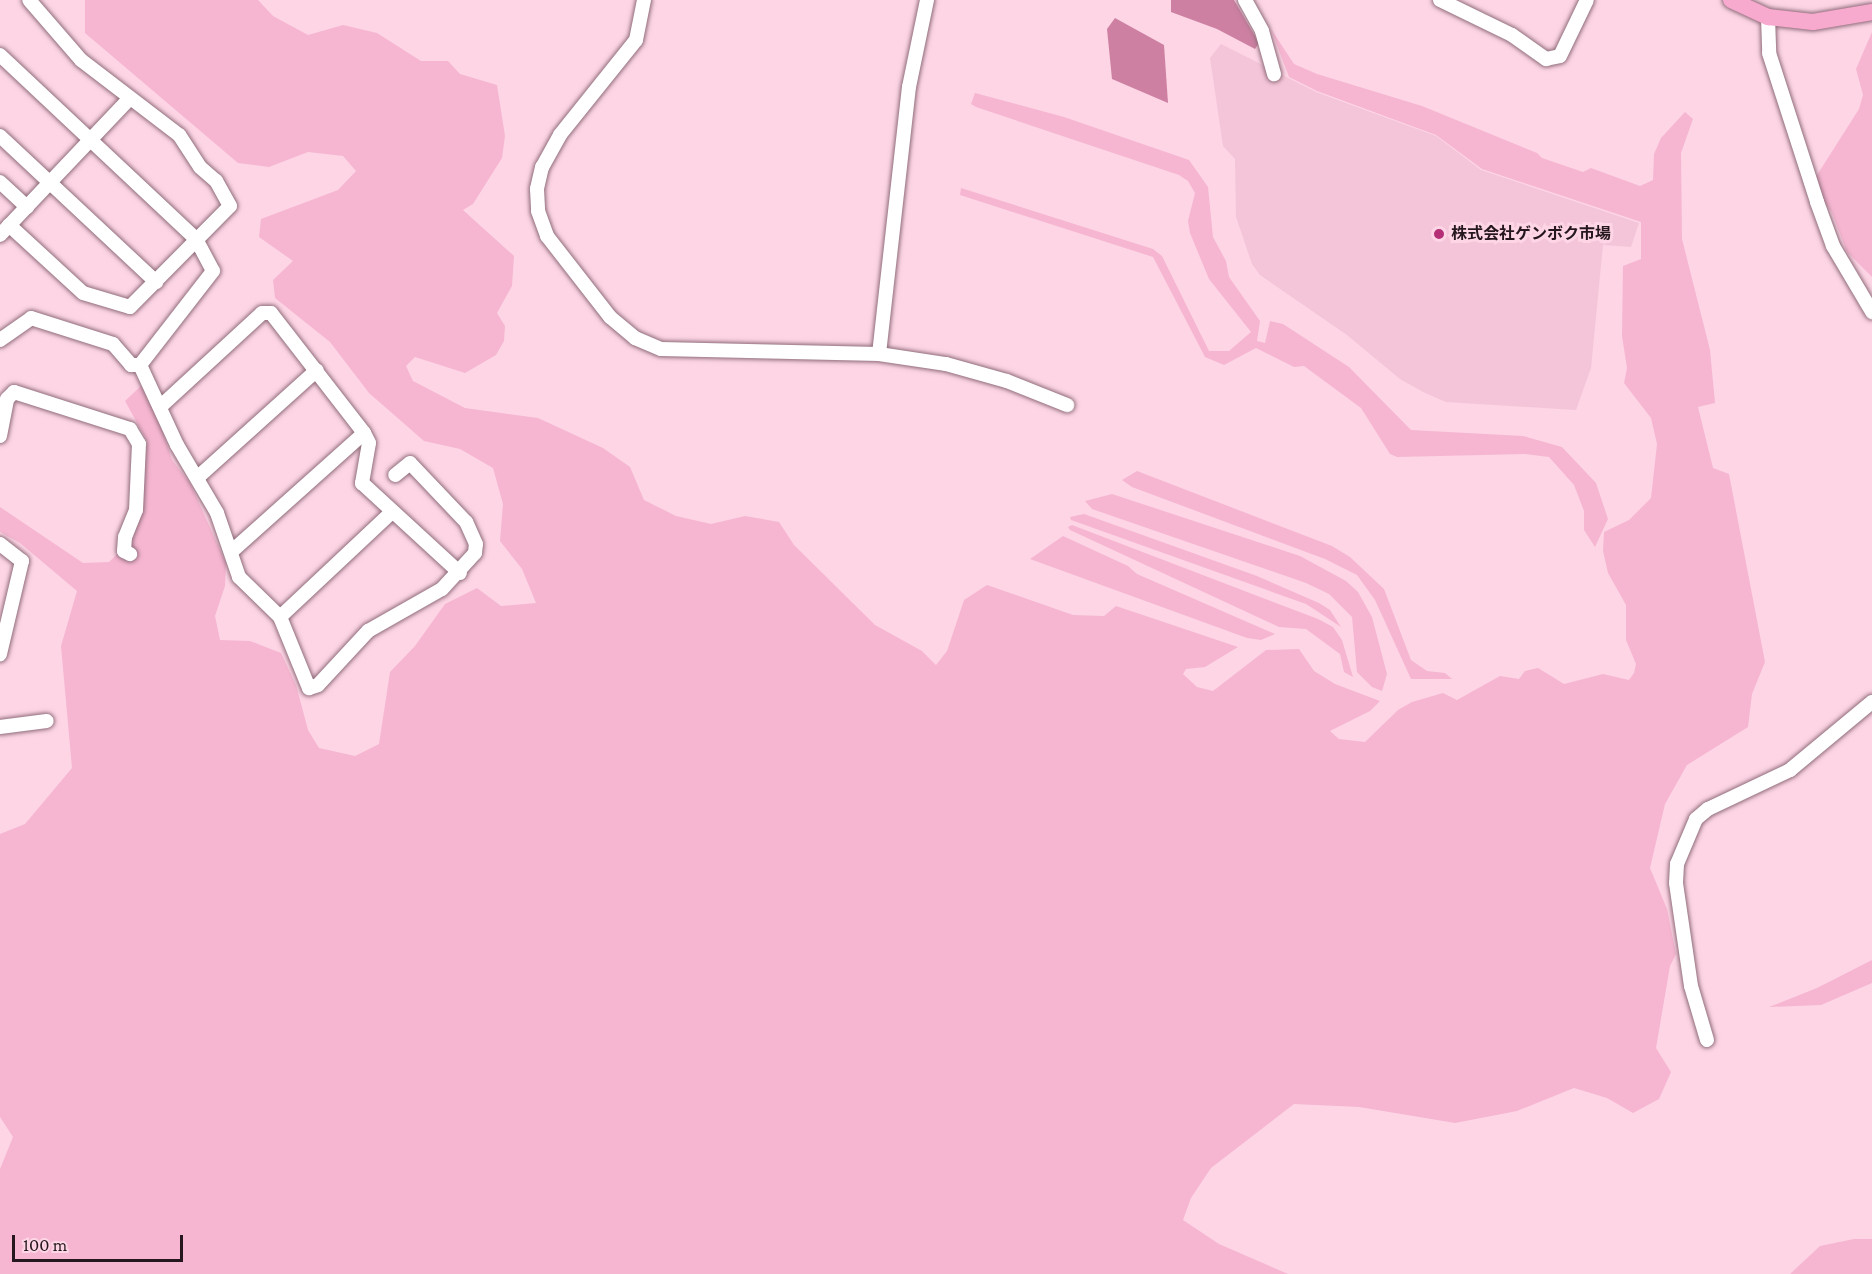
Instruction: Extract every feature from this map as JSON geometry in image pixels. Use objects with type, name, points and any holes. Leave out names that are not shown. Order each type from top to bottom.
[{"type":"main road","points":[[1731,0],[1768,17],[1813,22],[1872,12]]},
{"type":"street","points":[[29,0],[81,60],[179,135],[225,195],[230,206],[130,307],[83,293],[5,230],[129,99]]},
{"type":"street","points":[[644,0],[643,18],[630,50],[560,135],[542,167],[537,189],[538,211],[548,236],[610,317],[635,338],[661,349],[879,354],[946,364],[1007,381],[1067,405]]},
{"type":"street","points":[[879,354],[909,87],[927,0]]},
{"type":"street","points":[[1245,0],[1262,31],[1274,74]]},
{"type":"street","points":[[1440,0],[1512,35],[1546,59],[1560,56],[1587,0]]},
{"type":"street","points":[[1768,17],[1769,53],[1817,202],[1833,246],[1872,312]]},
{"type":"street","points":[[0,55],[196,239],[213,271],[140,365]]},
{"type":"street","points":[[0,136],[156,282]]},
{"type":"street","points":[[0,182],[27,207]]},
{"type":"street","points":[[161,406],[262,313],[271,313],[363,432],[369,443],[362,483],[460,573]]},
{"type":"street","points":[[0,340],[31,318],[113,345],[131,365],[140,365]]},
{"type":"street","points":[[140,365],[161,406],[177,445],[217,513],[239,577],[280,617],[309,688],[318,685],[368,632],[442,589],[460,573],[475,553],[476,544],[466,522],[411,463],[395,475]]},
{"type":"street","points":[[197,478],[316,370]]},
{"type":"street","points":[[0,436],[3,398],[14,392],[130,429],[139,444],[136,510],[124,537],[124,551],[130,554]]},
{"type":"street","points":[[231,552],[363,432]]},
{"type":"street","points":[[280,617],[392,512]]},
{"type":"street","points":[[0,544],[22,561],[0,654]]},
{"type":"street","points":[[1707,1040],[1691,986],[1676,883],[1677,864],[1696,819],[1708,808],[1790,770],[1872,702]]},
{"type":"street","points":[[0,727],[47,721]]},
{"type":"shaded area","points":[[85,0],[258,0],[273,16],[308,35],[343,25],[377,33],[421,61],[448,61],[460,74],[497,85],[505,136],[502,158],[473,204],[463,210],[514,256],[512,286],[497,313],[505,326],[504,341],[496,355],[465,373],[415,357],[406,366],[413,381],[465,408],[538,418],[603,448],[630,467],[644,500],[676,516],[711,524],[745,516],[779,522],[794,545],[875,625],[922,651],[936,665],[947,651],[964,600],[987,585],[1073,615],[1104,616],[1116,606],[1238,647],[1205,667],[1186,669],[1183,674],[1197,687],[1213,691],[1266,650],[1299,649],[1314,671],[1335,684],[1380,701],[1370,711],[1330,731],[1339,739],[1365,742],[1398,710],[1412,702],[1443,693],[1457,700],[1500,676],[1519,679],[1525,671],[1538,668],[1564,684],[1603,674],[1629,680],[1634,673],[1636,664],[1626,640],[1626,605],[1608,573],[1603,551],[1604,532],[1629,520],[1651,498],[1657,444],[1651,418],[1624,383],[1627,368],[1622,336],[1623,266],[1641,259],[1641,222],[1482,169],[1436,135],[1317,91],[1289,77],[1271,29],[1294,64],[1317,74],[1422,106],[1537,153],[1542,158],[1583,172],[1591,168],[1640,186],[1653,180],[1654,154],[1661,138],[1685,112],[1693,119],[1681,153],[1682,239],[1710,350],[1715,403],[1698,407],[1713,468],[1729,474],[1765,662],[1752,694],[1748,727],[1687,765],[1665,804],[1650,868],[1667,909],[1676,954],[1670,966],[1656,1048],[1671,1072],[1659,1099],[1633,1113],[1607,1098],[1574,1088],[1517,1111],[1455,1123],[1359,1107],[1294,1104],[1211,1168],[1191,1198],[1183,1220],[1219,1244],[1288,1274],[0,1274],[0,1169],[13,1137],[0,1117],[0,834],[25,824],[72,768],[61,646],[77,591],[20,543],[0,532],[0,507],[83,563],[109,562],[133,539],[141,506],[147,441],[125,401],[142,385],[157,413],[172,460],[190,483],[226,563],[225,586],[215,616],[220,640],[250,641],[281,653],[296,685],[308,730],[319,748],[355,756],[379,744],[390,672],[415,646],[445,604],[477,588],[501,606],[536,603],[522,569],[500,541],[503,504],[493,468],[460,449],[424,441],[369,393],[330,342],[275,298],[273,280],[293,261],[259,237],[261,219],[338,190],[356,171],[343,156],[308,152],[269,167],[238,163],[85,33]]},
{"type":"shaded area","points":[[1171,0],[1234,0],[1259,43],[1255,49],[1217,29],[1171,12]]},
{"type":"shaded area","points":[[1115,18],[1164,45],[1168,103],[1112,79],[1107,29]]},
{"type":"shaded area","points":[[1872,32],[1872,277],[1847,252],[1832,213],[1812,183],[1859,109],[1863,95],[1856,69]]},
{"type":"shaded area","name":"株式会社ゲンボク市場","points":[[1221,44],[1316,92],[1436,136],[1481,170],[1639,223],[1631,247],[1603,245],[1591,368],[1576,410],[1446,402],[1400,379],[1347,335],[1260,275],[1252,264],[1236,217],[1235,159],[1223,146],[1210,58]]},
{"type":"shaded area","points":[[975,93],[1064,117],[1189,160],[1208,187],[1213,237],[1226,261],[1229,277],[1260,321],[1257,341],[1265,343],[1270,321],[1283,324],[1349,367],[1411,430],[1523,436],[1562,447],[1596,483],[1608,519],[1595,547],[1584,530],[1584,511],[1574,485],[1549,457],[1525,454],[1397,457],[1390,454],[1361,408],[1304,366],[1294,367],[1256,348],[1224,365],[1205,357],[1153,257],[960,195],[961,188],[1153,249],[1162,256],[1209,351],[1229,351],[1251,332],[1209,279],[1190,233],[1188,221],[1195,193],[1188,181],[1179,175],[976,107],[971,104]]},
{"type":"shaded area","points":[[1137,471],[1332,546],[1350,557],[1384,589],[1411,660],[1427,671],[1445,673],[1452,679],[1411,679],[1375,600],[1357,575],[1325,559],[1132,487],[1122,480]]},
{"type":"shaded area","points":[[1112,494],[1300,556],[1346,581],[1358,592],[1372,617],[1387,674],[1382,691],[1372,687],[1357,672],[1352,617],[1329,594],[1306,583],[1092,509],[1085,501]]},
{"type":"shaded area","points":[[1084,514],[1257,576],[1319,603],[1330,610],[1341,627],[1306,604],[1071,520],[1070,517]]},
{"type":"shaded area","points":[[1072,525],[1318,619],[1333,627],[1342,640],[1353,677],[1344,672],[1340,654],[1306,629],[1279,627],[1070,530],[1068,527]]},
{"type":"shaded area","points":[[1063,536],[1128,566],[1137,574],[1275,634],[1261,640],[1247,638],[1030,559]]},
{"type":"shaded area","points":[[1872,960],[1872,983],[1821,1005],[1769,1007],[1817,988]]},
{"type":"shaded area","points":[[1854,1239],[1872,1239],[1872,1274],[1790,1274],[1820,1246]]},
{"type":"place","name":"株式会社ゲンボク市場","points":[[1439,234]]}]
